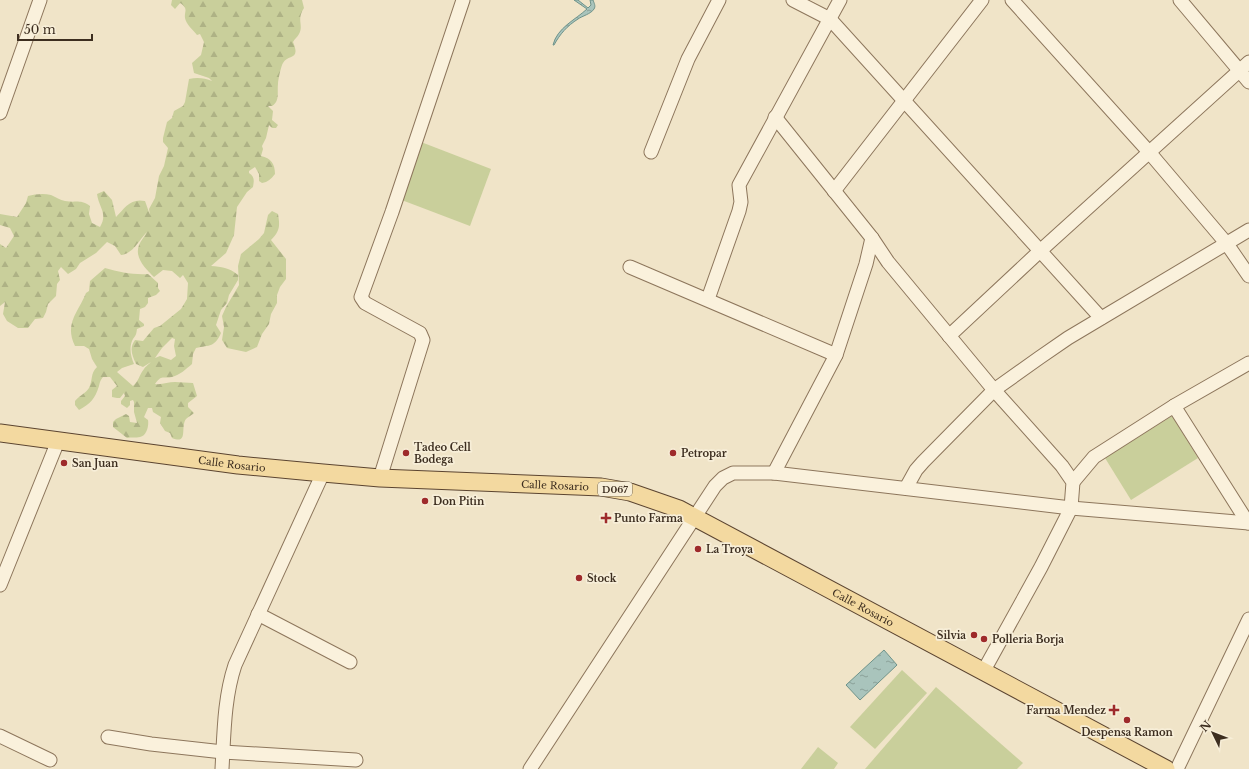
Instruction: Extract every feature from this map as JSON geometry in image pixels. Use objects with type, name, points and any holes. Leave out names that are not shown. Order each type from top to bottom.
[{"type":"main road","name":"Calle Rosario","points":[[0,433],[238,465],[323,474],[608,488],[630,492],[658,501],[694,517],[1166,769]]},
{"type":"street","points":[[0,113],[40,0]]},
{"type":"street","points":[[380,478],[423,340],[420,333],[365,303],[361,297],[394,205],[463,0]]},
{"type":"street","points":[[651,152],[688,59],[719,0]]},
{"type":"street","points":[[793,0],[830,19],[1101,318]]},
{"type":"street","points":[[708,299],[739,211],[741,202],[739,185],[840,0]]},
{"type":"street","points":[[834,191],[982,0]]},
{"type":"street","points":[[1012,0],[1149,152],[1227,244],[1249,276]]},
{"type":"street","points":[[1180,0],[1244,67],[1249,82]]},
{"type":"street","points":[[949,336],[1040,251],[1244,67]]},
{"type":"street","points":[[775,117],[872,238],[886,259],[994,390],[1062,466],[1073,482]]},
{"type":"street","points":[[906,488],[916,470],[923,462],[994,390],[1062,342],[1249,230]]},
{"type":"street","points":[[774,473],[836,355],[866,264],[872,238]]},
{"type":"street","points":[[866,264],[872,258],[886,259]]},
{"type":"street","points":[[630,267],[708,299],[836,355]]},
{"type":"street","points":[[983,672],[1041,567],[1071,508],[1073,482],[1094,457],[1174,406],[1249,363]]},
{"type":"street","points":[[1174,406],[1248,523]]},
{"type":"street","points":[[0,585],[58,441]]},
{"type":"street","points":[[530,769],[715,486],[723,478],[734,473],[774,473],[1071,508],[1248,523]]},
{"type":"street","points":[[222,769],[230,679],[258,614],[323,474]]},
{"type":"street","points":[[258,614],[350,662]]},
{"type":"street","points":[[1176,769],[1249,619]]},
{"type":"street","points":[[0,736],[50,760]]},
{"type":"street","points":[[108,737],[151,744],[223,752],[356,760]]},
{"type":"green space","points":[[172,0],[302,0],[304,8],[300,19],[301,28],[293,42],[296,52],[295,55],[285,60],[283,63],[278,79],[276,102],[272,106],[268,106],[273,111],[272,120],[278,125],[276,128],[272,128],[269,125],[266,138],[262,146],[263,149],[261,156],[272,162],[275,174],[269,180],[262,183],[259,181],[259,174],[255,167],[249,171],[254,179],[254,183],[253,187],[247,192],[237,207],[234,235],[226,253],[211,266],[228,269],[238,275],[238,280],[229,295],[227,303],[221,310],[216,325],[221,333],[217,341],[212,345],[196,348],[193,354],[192,364],[185,370],[175,376],[161,378],[155,384],[175,382],[193,383],[197,396],[188,403],[188,407],[194,413],[184,422],[182,437],[181,439],[177,440],[172,438],[170,433],[165,431],[160,423],[161,417],[153,412],[152,408],[148,408],[144,417],[148,420],[148,427],[144,435],[140,437],[127,438],[113,427],[113,422],[126,414],[129,416],[130,422],[137,423],[134,412],[134,402],[133,400],[130,401],[130,405],[127,408],[121,404],[121,401],[125,396],[124,393],[120,398],[112,397],[112,390],[117,386],[110,377],[103,377],[94,398],[86,406],[79,410],[75,405],[75,401],[89,388],[93,372],[97,367],[92,359],[89,349],[84,346],[75,346],[71,331],[73,318],[86,293],[89,291],[90,281],[105,268],[126,273],[148,274],[158,283],[158,288],[160,291],[156,295],[148,298],[148,303],[145,307],[140,309],[139,320],[144,324],[144,326],[137,329],[136,335],[131,344],[131,353],[134,364],[122,368],[117,372],[133,386],[137,382],[141,373],[151,362],[143,367],[136,364],[132,352],[133,343],[135,340],[143,341],[154,328],[160,326],[181,309],[187,299],[188,283],[183,275],[180,278],[172,271],[163,270],[154,277],[144,267],[139,259],[138,250],[140,243],[147,232],[129,252],[121,255],[115,246],[107,242],[96,253],[80,263],[76,269],[68,274],[61,267],[58,271],[60,280],[57,284],[56,296],[48,304],[43,318],[35,319],[28,328],[18,328],[7,321],[3,314],[5,302],[0,306],[0,244],[6,248],[14,236],[10,228],[0,225],[0,214],[17,217],[26,203],[28,196],[48,194],[63,201],[81,202],[87,204],[90,206],[89,214],[92,223],[100,227],[103,214],[97,194],[104,191],[112,200],[116,217],[128,204],[140,200],[145,201],[150,215],[149,209],[155,198],[159,176],[164,166],[168,148],[163,142],[167,122],[172,118],[174,111],[183,106],[189,79],[201,78],[212,81],[209,78],[194,73],[192,63],[201,55],[204,42],[200,34],[197,35],[187,22],[185,18],[186,10],[184,7],[180,3],[175,9],[171,5]],"holes":[[[172,338],[175,339],[174,346],[176,356],[171,360],[160,356],[155,358]]]},
{"type":"green space","points":[[421,142],[491,169],[470,226],[399,199]]},
{"type":"green space","points":[[272,211],[278,214],[279,225],[278,231],[271,240],[286,259],[286,279],[280,287],[277,295],[277,303],[271,314],[269,324],[262,334],[257,347],[246,352],[227,348],[222,340],[224,327],[222,316],[239,285],[238,266],[241,254],[264,233],[268,215]]},
{"type":"green space","points":[[1172,416],[1198,458],[1131,500],[1105,458]]},
{"type":"green space","points":[[902,670],[927,693],[875,749],[850,727]]},
{"type":"green space","points":[[936,687],[1023,763],[1017,769],[865,769]]},
{"type":"green space","points":[[818,747],[838,763],[834,769],[801,769]]},
{"type":"water","points":[[574,0],[578,0],[588,8],[591,5],[590,0],[593,0],[595,8],[593,11],[567,27],[553,45],[562,29],[587,9]]},
{"type":"water","points":[[884,650],[897,665],[860,700],[846,685]]},
{"type":"place","name":"Tadeo Cell Bodega","points":[[406,453]]},
{"type":"place","name":"Petropar","points":[[673,453]]},
{"type":"place","name":"San Juan","points":[[64,463]]},
{"type":"place","name":"Don Pitin","points":[[425,501]]},
{"type":"place","name":"Punto Farma","points":[[606,518]]},
{"type":"place","name":"La Troya","points":[[698,549]]},
{"type":"place","name":"Stock","points":[[579,578]]},
{"type":"place","name":"Silvia","points":[[974,635]]},
{"type":"place","name":"Polleria Borja","points":[[984,639]]},
{"type":"place","name":"Farma Mendez","points":[[1114,710]]},
{"type":"place","name":"Despensa Ramon","points":[[1127,720]]}]
